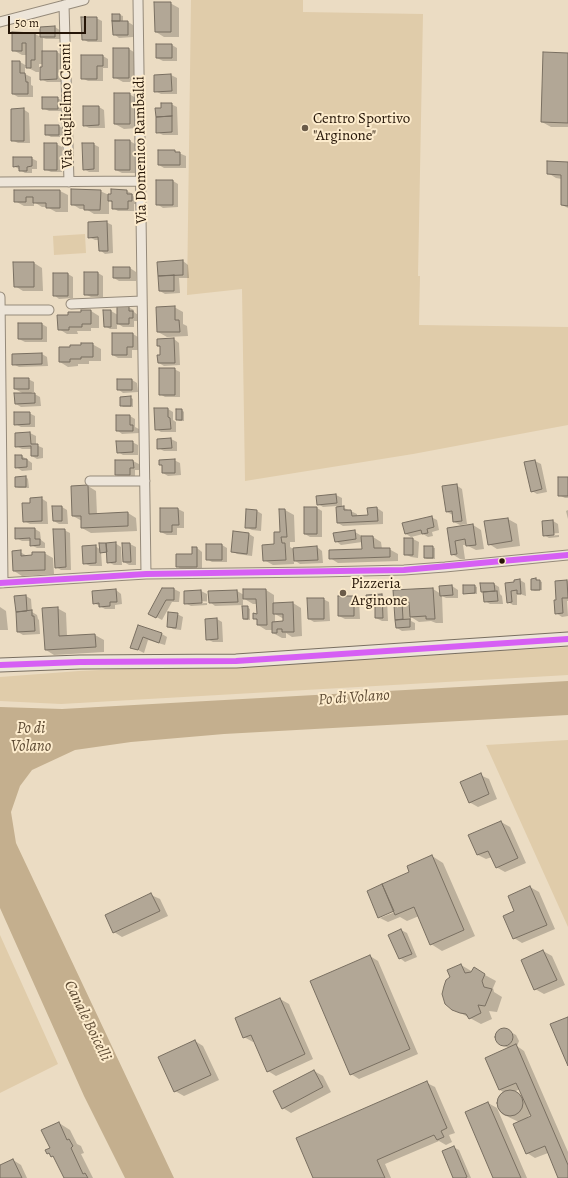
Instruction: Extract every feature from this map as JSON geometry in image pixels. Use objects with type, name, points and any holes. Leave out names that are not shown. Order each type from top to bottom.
[{"type":"main road","points":[[0,665],[80,662],[236,661],[568,639]]},
{"type":"street","points":[[0,22],[84,0]]},
{"type":"street","name":"Via Domenico Rambaldi","points":[[138,0],[146,574]]},
{"type":"street","name":"Via Guglielmo Cenni","points":[[64,5],[68,182]]},
{"type":"street","points":[[0,182],[141,181]]},
{"type":"street","points":[[0,297],[2,583],[146,574],[404,570],[568,555]]},
{"type":"street","points":[[71,304],[142,301]]},
{"type":"street","points":[[0,310],[49,310]]},
{"type":"street","points":[[90,481],[145,481]]},
{"type":"shaded area","points":[[191,0],[303,0],[303,12],[423,14],[418,276],[420,276],[419,325],[568,327],[568,425],[413,454],[245,481],[242,289],[187,295]]},
{"type":"shaded area","points":[[85,234],[86,253],[54,255],[53,236]]},
{"type":"shaded area","points":[[568,647],[568,675],[61,704],[0,701],[0,677],[79,671]]},
{"type":"shaded area","points":[[568,740],[568,927],[486,745]]},
{"type":"shaded area","points":[[0,935],[58,1064],[0,1093]]},
{"type":"water","points":[[568,681],[568,715],[224,734],[131,742],[75,750],[32,770],[20,786],[11,812],[16,843],[174,1178],[125,1178],[84,1096],[0,908],[0,707],[62,709]]},
{"type":"building","points":[[154,2],[171,2],[171,32],[155,32]]},
{"type":"building","points":[[112,14],[120,14],[120,21],[112,21]]},
{"type":"building","points":[[81,17],[97,17],[97,40],[82,40]]},
{"type":"building","points":[[112,21],[128,21],[128,35],[113,35]]},
{"type":"building","points":[[55,26],[55,37],[40,37],[40,27]]},
{"type":"building","points":[[12,32],[35,33],[35,60],[31,60],[31,68],[26,68],[26,43],[22,43],[22,51],[12,51]]},
{"type":"building","points":[[156,44],[172,44],[172,58],[156,58]]},
{"type":"building","points":[[113,48],[129,48],[129,78],[113,78]]},
{"type":"building","points":[[42,51],[57,51],[57,79],[40,80]]},
{"type":"building","points":[[543,52],[568,53],[568,123],[541,122]]},
{"type":"building","points":[[81,55],[103,55],[103,66],[97,66],[97,79],[81,79]]},
{"type":"building","points":[[12,61],[20,61],[20,73],[25,73],[26,82],[28,82],[28,94],[12,94]]},
{"type":"building","points":[[171,74],[172,91],[154,92],[154,75]]},
{"type":"building","points":[[114,93],[130,93],[130,124],[114,124]]},
{"type":"building","points":[[42,97],[58,97],[58,109],[42,109]]},
{"type":"building","points":[[161,103],[172,103],[172,116],[156,117],[155,108],[161,108]]},
{"type":"building","points":[[83,106],[99,106],[99,125],[83,126]]},
{"type":"building","points":[[24,108],[24,141],[11,141],[11,109]]},
{"type":"building","points":[[172,116],[172,132],[156,133],[156,117]]},
{"type":"building","points":[[45,125],[59,125],[59,135],[45,135]]},
{"type":"building","points":[[115,140],[130,140],[130,170],[115,170]]},
{"type":"building","points":[[44,143],[57,143],[57,170],[44,170]]},
{"type":"building","points":[[82,143],[94,143],[94,169],[83,170]]},
{"type":"building","points":[[158,150],[175,150],[175,152],[180,152],[180,165],[158,165]]},
{"type":"building","points":[[13,157],[32,157],[32,166],[27,167],[27,171],[19,171],[19,166],[13,167]]},
{"type":"building","points":[[547,161],[568,162],[568,206],[561,205],[561,175],[547,174]]},
{"type":"building","points":[[156,180],[173,180],[173,205],[156,205]]},
{"type":"building","points":[[71,189],[101,190],[100,210],[84,210],[84,205],[71,205]]},
{"type":"building","points":[[111,189],[127,190],[127,194],[132,194],[132,201],[128,201],[128,209],[112,209],[112,201],[108,201],[108,194],[111,194]]},
{"type":"building","points":[[14,190],[60,190],[60,208],[46,208],[46,203],[33,203],[33,197],[26,197],[26,202],[14,202]]},
{"type":"building","points":[[107,221],[108,251],[99,251],[98,237],[88,238],[88,222]]},
{"type":"building","points":[[183,260],[183,275],[158,276],[157,262]]},
{"type":"building","points":[[13,262],[34,262],[34,287],[14,287]]},
{"type":"building","points":[[113,267],[130,267],[130,278],[113,278]]},
{"type":"building","points":[[84,272],[98,272],[98,295],[84,295]]},
{"type":"building","points":[[53,273],[68,273],[68,296],[53,296]]},
{"type":"building","points":[[174,275],[174,291],[159,291],[158,276]]},
{"type":"building","points":[[117,306],[129,306],[129,311],[133,311],[133,318],[129,318],[129,324],[117,324]]},
{"type":"building","points":[[175,306],[175,320],[179,320],[180,332],[157,332],[156,307]]},
{"type":"building","points":[[81,310],[91,310],[91,324],[82,324],[82,327],[69,327],[69,330],[58,330],[57,315],[68,315],[68,312],[81,312]]},
{"type":"building","points":[[103,310],[111,310],[111,327],[104,327]]},
{"type":"building","points":[[18,323],[42,323],[42,339],[18,339]]},
{"type":"building","points":[[112,333],[133,333],[133,347],[127,347],[127,355],[112,355]]},
{"type":"building","points":[[174,338],[175,363],[158,363],[157,355],[160,355],[160,346],[157,346],[157,339]]},
{"type":"building","points":[[81,343],[93,343],[93,357],[81,357],[81,359],[70,359],[70,362],[59,362],[59,347],[81,345]]},
{"type":"building","points":[[42,353],[42,364],[12,365],[12,354]]},
{"type":"building","points":[[159,368],[175,368],[175,395],[159,395]]},
{"type":"building","points":[[14,378],[29,378],[29,389],[14,389]]},
{"type":"building","points":[[117,379],[132,379],[132,390],[117,390]]},
{"type":"building","points":[[14,393],[35,393],[35,403],[15,404]]},
{"type":"building","points":[[131,396],[131,406],[120,406],[120,397]]},
{"type":"building","points":[[154,408],[168,408],[168,417],[170,418],[171,429],[155,430]]},
{"type":"building","points":[[176,409],[182,409],[182,420],[176,420]]},
{"type":"building","points":[[14,412],[30,412],[30,424],[14,425]]},
{"type":"building","points":[[116,415],[130,415],[130,425],[133,425],[133,431],[116,431]]},
{"type":"building","points":[[30,432],[31,444],[38,444],[38,456],[31,456],[31,446],[15,447],[15,433]]},
{"type":"building","points":[[171,438],[172,448],[157,449],[157,439]]},
{"type":"building","points":[[116,441],[133,441],[133,452],[117,453]]},
{"type":"building","points":[[15,455],[22,455],[22,459],[27,459],[27,467],[15,468]]},
{"type":"building","points":[[175,459],[175,473],[162,473],[162,465],[159,465],[159,460]]},
{"type":"building","points":[[115,460],[133,460],[134,468],[130,468],[130,475],[115,475]]},
{"type":"building","points":[[535,460],[542,489],[531,492],[524,462]]},
{"type":"building","points":[[26,476],[26,487],[15,487],[15,477]]},
{"type":"building","points":[[558,477],[568,477],[568,496],[558,496]]},
{"type":"building","points":[[457,484],[462,521],[453,522],[452,511],[446,512],[442,486]]},
{"type":"building","points":[[88,485],[89,514],[128,512],[128,526],[81,528],[81,516],[72,516],[71,486]]},
{"type":"building","points":[[336,494],[337,503],[317,505],[316,496]]},
{"type":"building","points":[[42,497],[42,521],[23,522],[22,503],[30,503],[30,498]]},
{"type":"building","points":[[52,506],[62,506],[62,521],[53,521]]},
{"type":"building","points":[[344,506],[344,510],[351,510],[352,516],[368,515],[367,508],[377,507],[378,521],[337,523],[336,507]]},
{"type":"building","points":[[304,507],[317,507],[317,534],[304,534]]},
{"type":"building","points":[[160,508],[178,508],[179,525],[172,525],[172,532],[160,532]]},
{"type":"building","points":[[246,509],[257,510],[256,528],[245,528]]},
{"type":"building","points":[[279,509],[285,509],[287,537],[281,537],[282,543],[285,543],[286,560],[263,561],[262,545],[274,544],[274,532],[280,532]]},
{"type":"building","points":[[432,516],[434,527],[427,529],[428,533],[422,534],[421,530],[405,534],[402,523]]},
{"type":"building","points":[[508,518],[512,541],[488,545],[484,521]]},
{"type":"building","points":[[553,520],[554,535],[543,536],[542,521]]},
{"type":"building","points":[[473,524],[476,545],[466,546],[465,539],[455,541],[457,554],[451,555],[447,528]]},
{"type":"building","points":[[15,528],[35,528],[35,539],[40,539],[40,545],[30,546],[30,538],[15,539]]},
{"type":"building","points":[[53,529],[65,529],[66,567],[55,568]]},
{"type":"building","points":[[355,530],[356,539],[335,542],[333,533]]},
{"type":"building","points":[[233,531],[249,533],[247,554],[231,552]]},
{"type":"building","points":[[361,536],[373,536],[374,548],[390,548],[390,557],[329,559],[329,550],[362,549]]},
{"type":"building","points":[[404,538],[413,538],[413,555],[404,555]]},
{"type":"building","points":[[116,542],[116,562],[107,563],[106,543]]},
{"type":"building","points":[[99,543],[106,543],[107,552],[100,553]]},
{"type":"building","points":[[122,543],[130,543],[131,562],[123,562]]},
{"type":"building","points":[[206,544],[222,544],[222,560],[206,560]]},
{"type":"building","points":[[96,545],[96,563],[83,564],[82,546]]},
{"type":"building","points":[[317,546],[318,560],[294,561],[293,548]]},
{"type":"building","points":[[424,546],[433,546],[433,558],[424,558]]},
{"type":"building","points":[[192,547],[197,547],[197,567],[176,567],[176,554],[192,554]]},
{"type":"building","points":[[21,550],[21,556],[32,555],[32,552],[45,552],[45,570],[13,571],[12,551]]},
{"type":"building","points":[[536,578],[536,580],[540,580],[540,590],[531,590],[531,579]]},
{"type":"building","points":[[520,579],[521,594],[517,594],[517,590],[511,591],[512,602],[507,603],[505,583],[514,582],[514,580]]},
{"type":"building","points":[[567,580],[568,598],[562,598],[563,613],[555,614],[555,581]]},
{"type":"building","points":[[480,583],[494,583],[495,591],[481,592]]},
{"type":"building","points":[[452,585],[453,595],[440,596],[439,586]]},
{"type":"building","points":[[463,585],[475,585],[475,593],[463,594]]},
{"type":"building","points":[[162,588],[174,588],[174,600],[166,600],[156,618],[148,614]]},
{"type":"building","points":[[433,588],[435,619],[426,619],[426,616],[410,617],[409,602],[402,602],[403,619],[395,620],[393,590]]},
{"type":"building","points":[[116,589],[117,602],[110,602],[110,606],[99,607],[99,603],[93,604],[92,591]]},
{"type":"building","points":[[243,589],[266,589],[267,625],[257,625],[257,619],[253,619],[253,613],[257,614],[256,599],[243,599]]},
{"type":"building","points":[[201,590],[202,603],[184,604],[184,591]]},
{"type":"building","points":[[237,590],[238,602],[209,603],[208,591]]},
{"type":"building","points":[[497,591],[498,601],[484,602],[483,592]]},
{"type":"building","points":[[382,594],[383,618],[375,618],[375,603],[367,603],[366,595]]},
{"type":"building","points":[[26,595],[27,611],[16,612],[14,596]]},
{"type":"building","points":[[338,596],[354,596],[354,616],[338,616]]},
{"type":"building","points":[[307,598],[324,598],[324,619],[308,619]]},
{"type":"building","points":[[293,602],[294,632],[282,632],[282,629],[277,629],[277,633],[272,633],[272,622],[283,621],[283,614],[273,614],[273,603]]},
{"type":"building","points":[[242,606],[248,606],[248,619],[243,619]]},
{"type":"building","points":[[58,607],[59,636],[95,634],[96,647],[45,650],[42,608]]},
{"type":"building","points":[[32,610],[35,631],[17,632],[16,612]]},
{"type":"building","points":[[168,612],[178,613],[176,628],[167,627]]},
{"type":"building","points":[[217,618],[218,639],[206,640],[205,619]]},
{"type":"building","points":[[410,619],[410,627],[396,628],[395,620]]},
{"type":"building","points":[[138,625],[162,633],[159,643],[143,637],[138,650],[130,648]]},
{"type":"building","points":[[481,773],[489,794],[469,803],[460,782]]},
{"type":"building","points":[[501,821],[518,858],[496,868],[488,851],[477,855],[468,835]]},
{"type":"building","points":[[432,855],[464,930],[430,945],[414,907],[395,915],[382,884],[409,872],[407,866]]},
{"type":"building","points":[[382,884],[394,911],[378,918],[367,891]]},
{"type":"building","points":[[530,886],[547,925],[513,939],[503,916],[514,911],[508,896]]},
{"type":"building","points":[[151,893],[160,911],[113,933],[105,915]]},
{"type":"building","points":[[401,929],[412,954],[399,959],[388,935]]},
{"type":"building","points":[[543,950],[557,980],[534,990],[521,960]]},
{"type":"building","points":[[370,955],[410,1049],[350,1075],[310,981]]},
{"type":"building","points":[[461,964],[465,973],[471,972],[474,967],[485,974],[482,981],[484,987],[492,989],[485,1006],[478,1005],[481,1013],[469,1019],[466,1014],[452,1010],[445,1004],[442,994],[446,980],[450,977],[447,970]]},
{"type":"building","points":[[280,998],[305,1054],[267,1072],[251,1035],[243,1038],[235,1018]]},
{"type":"building","points":[[568,1017],[568,1066],[550,1024]]},
{"type":"building","points":[[500,1028],[508,1028],[513,1033],[511,1044],[508,1046],[500,1046],[495,1041],[495,1033]]},
{"type":"building","points":[[195,1040],[211,1075],[174,1092],[158,1057]]},
{"type":"building","points":[[516,1044],[568,1165],[568,1178],[558,1178],[545,1146],[526,1154],[513,1124],[531,1116],[516,1083],[499,1090],[485,1058]]},
{"type":"building","points":[[314,1070],[323,1087],[282,1109],[273,1091]]},
{"type":"building","points":[[427,1081],[447,1128],[441,1131],[444,1137],[437,1140],[434,1135],[377,1160],[385,1178],[313,1178],[296,1138]]},
{"type":"building","points":[[510,1090],[519,1094],[523,1103],[519,1112],[510,1116],[501,1112],[497,1103],[501,1094]]},
{"type":"building","points":[[488,1102],[521,1178],[493,1178],[465,1112]]},
{"type":"building","points":[[59,1122],[67,1140],[69,1139],[73,1146],[71,1148],[83,1174],[85,1173],[88,1178],[64,1178],[53,1156],[51,1157],[49,1153],[47,1154],[45,1150],[50,1148],[41,1130]]},
{"type":"building","points":[[454,1146],[467,1177],[465,1178],[453,1178],[442,1151]]},
{"type":"building","points":[[13,1159],[22,1178],[0,1178],[0,1165]]},
{"type":"transit line","points":[[0,583],[146,574],[404,570],[568,555]]},
{"type":"transit line","points":[[0,665],[80,662],[236,661],[568,639]]},
{"type":"place","name":"Centro Sportivo \"Arginone\"","points":[[305,128]]},
{"type":"place","name":"Pizzeria Arginone","points":[[343,593]]},
{"type":"water label","name":"Po di Volano","points":[[354,698]]},
{"type":"water label","name":"Po di Volano","points":[[31,738]]},
{"type":"water label","name":"Canale Boicelli","points":[[87,1021]]}]
